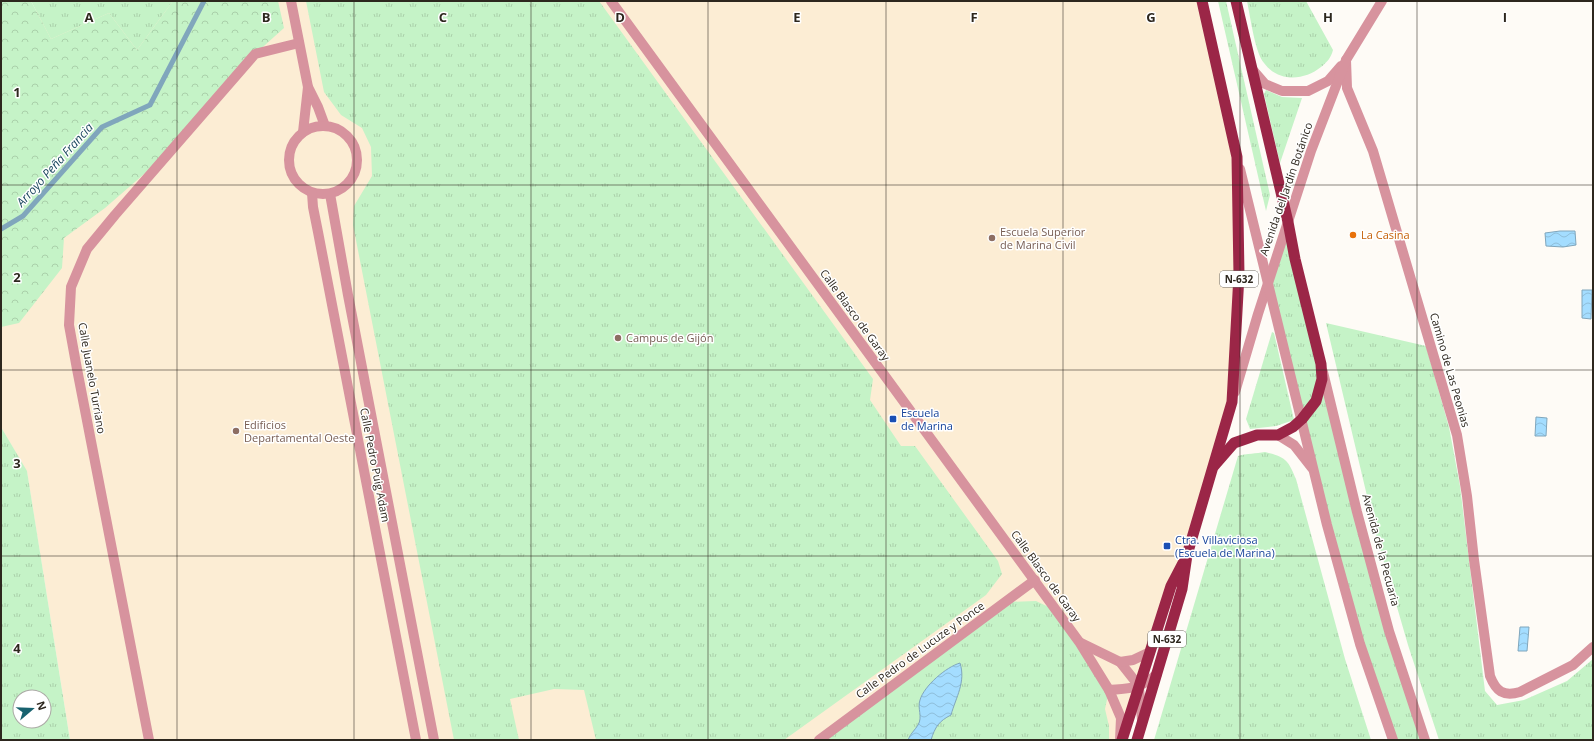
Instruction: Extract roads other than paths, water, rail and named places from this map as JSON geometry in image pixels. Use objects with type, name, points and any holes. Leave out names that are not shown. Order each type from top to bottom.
[{"type":"highway","name":"N-632","points":[[1202,1],[1237,157],[1239,275],[1232,402]]},
{"type":"highway","name":"Avenida de la Pecuaria","points":[[1236,1],[1288,222],[1295,259],[1321,364],[1322,379],[1316,401],[1302,419],[1293,427],[1278,435]]},
{"type":"highway","name":"Avenida del Jardín Botánico","points":[[1137,740],[1182,589],[1187,555],[1232,402]]},
{"type":"highway","name":"N-632","points":[[1212,468],[1234,444],[1257,435],[1278,435]]},
{"type":"highway","name":"Avenida del Jardín Botánico","points":[[1121,740],[1171,586],[1187,555]]},
{"type":"street","points":[[291,1],[308,87],[325,126]]},
{"type":"street","name":"Calle Blasco de Garay","points":[[611,1],[1080,643],[1109,690],[1121,718],[1121,740]]},
{"type":"street","name":"Avenida del Jardín Botánico","points":[[1232,402],[1268,283],[1311,151],[1346,60],[1382,1]]},
{"type":"street","name":"Calle Juanelo Turriano","points":[[149,740],[69,325],[71,287],[87,249],[255,54],[299,43]]},
{"type":"street","points":[[1251,68],[1265,84],[1282,91],[1308,91],[1328,81],[1346,60]]},
{"type":"street","name":"Camino de Las Peonias","points":[[1346,60],[1347,88],[1373,151],[1457,435],[1467,496],[1490,676],[1494,685],[1501,692],[1511,695],[1520,692],[1573,665],[1593,647]]},
{"type":"street","points":[[303,132],[308,87]]},
{"type":"street","points":[[325,126],[335,128],[345,134],[352,142],[357,163],[355,174],[349,183],[340,190],[330,194],[321,195],[312,193],[295,181],[290,171],[288,160],[292,144],[295,139],[303,132],[313,127],[325,126]]},
{"type":"street","points":[[1237,157],[1327,525],[1360,644],[1393,740]]},
{"type":"street","name":"Calle Pedro Puig Adam","points":[[312,193],[313,207],[416,740]]},
{"type":"street","name":"Calle Pedro Puig Adam","points":[[330,194],[348,295],[434,740]]},
{"type":"street","name":"Avenida de la Pecuaria","points":[[1321,364],[1357,512],[1389,631],[1425,740]]},
{"type":"street","points":[[1278,435],[1294,445],[1313,470]]},
{"type":"street","name":"Calle Pedro de Lucuze y Ponce","points":[[819,740],[1035,580]]},
{"type":"street","name":"Calle Blasco de Garay","points":[[1080,643],[1120,662],[1139,686]]},
{"type":"street","points":[[1120,662],[1133,660],[1150,652]]},
{"type":"street","points":[[1109,690],[1139,686],[1146,683],[1157,674]]},
{"type":"street","points":[[1139,686],[1142,722]]},
{"type":"water","points":[[1575,231],[1576,245],[1563,247],[1546,246],[1545,233]]},
{"type":"water","points":[[1582,290],[1592,290],[1591,319],[1582,318]]},
{"type":"water","points":[[1536,417],[1547,418],[1546,436],[1535,436]]},
{"type":"water","points":[[1520,627],[1529,627],[1527,651],[1518,651]]},
{"type":"water","points":[[960,663],[962,677],[960,689],[951,715],[938,725],[931,740],[908,740],[919,722],[919,703],[926,689],[948,668]]},
{"type":"waterway","name":"Arroyo Peña Francia","points":[[1,229],[23,216],[102,127],[150,105],[204,1]]},
{"type":"place","name":"La Casina","points":[[1353,235]]},
{"type":"place","name":"Escuela Superior de Marina Civil","points":[[992,238]]},
{"type":"place","name":"Campus de Gijón","points":[[618,338]]},
{"type":"place","name":"Escuela de Marina","points":[[893,419]]},
{"type":"place","name":"Edificios Departamental Oeste","points":[[236,431]]},
{"type":"place","name":"Ctra. Villaviciosa (Escuela de Marina)","points":[[1167,546]]}]
